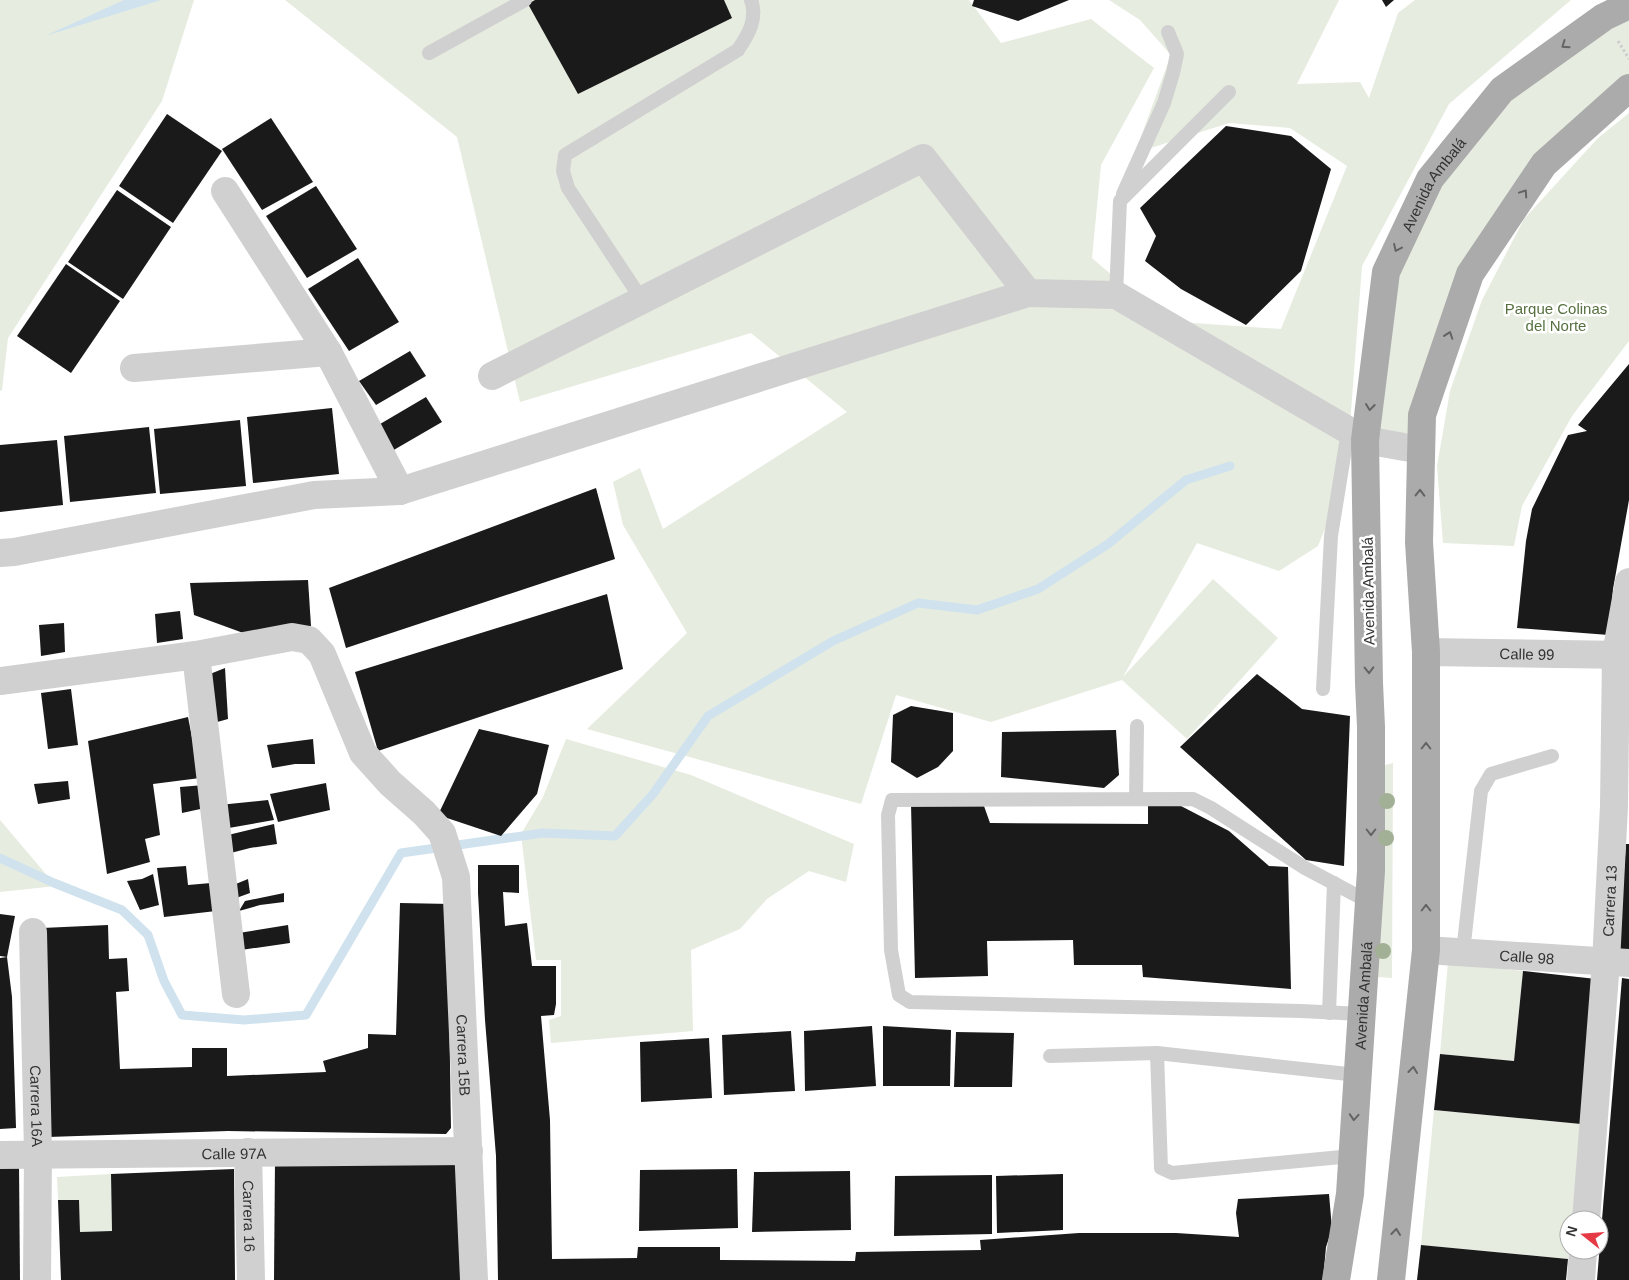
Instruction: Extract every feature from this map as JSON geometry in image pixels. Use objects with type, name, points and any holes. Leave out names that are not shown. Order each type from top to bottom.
[{"type":"main road","name":"Avenida Ambalá","points":[[1336,1280],[1350,1194],[1371,871],[1371,727],[1357,436],[1386,272],[1430,179],[1502,90],[1604,17],[1629,5]]},
{"type":"main road","points":[[1391,1280],[1426,950],[1426,652],[1419,542],[1422,415],[1470,274],[1544,164],[1629,88]]},
{"type":"street","points":[[492,376],[923,158],[1028,293]]},
{"type":"street","points":[[224,191],[328,352],[400,491]]},
{"type":"street","points":[[0,553],[14,552],[314,495],[400,491],[1028,293],[1116,295],[1357,436],[1421,450]]},
{"type":"street","points":[[134,368],[328,352]]},
{"type":"street","name":"Carrera 13","points":[[1587,1210],[1618,962],[1614,806],[1622,655],[1629,582]]},
{"type":"street","name":"Carrera 15B","points":[[196,655],[292,637],[309,640],[322,654],[363,753],[390,783],[442,832],[456,877],[474,1280]]},
{"type":"street","name":"Calle 99","points":[[1426,652],[1622,655]]},
{"type":"street","points":[[0,681],[196,655],[236,994]]},
{"type":"street","name":"Carrera 16A","points":[[33,932],[38,1154],[37,1280]]},
{"type":"street","name":"Calle 98","points":[[1426,950],[1618,962]]},
{"type":"street","name":"Calle 97A","points":[[0,1155],[469,1150]]},
{"type":"street","name":"Carrera 16","points":[[248,1152],[251,1280]]},
{"type":"street","points":[[1581,1280],[1582,1260]]},
{"type":"lane","points":[[429,54],[525,0]]},
{"type":"lane","points":[[642,300],[568,188],[562,171],[565,155],[738,50],[751,31],[754,7],[751,0]]},
{"type":"lane","points":[[1116,295],[1120,201],[1164,103],[1173,74],[1177,54],[1168,32]]},
{"type":"lane","points":[[1120,201],[1229,92]]},
{"type":"lane","points":[[1323,689],[1332,536],[1357,436]]},
{"type":"lane","points":[[1136,799],[1137,726]]},
{"type":"lane","points":[[1464,952],[1481,791],[1491,774],[1552,756]]},
{"type":"lane","points":[[1362,1014],[910,1002],[899,994],[891,950],[888,815],[892,800],[1193,799],[1212,808],[1305,868],[1369,902]]},
{"type":"lane","points":[[1329,1013],[1334,883]]},
{"type":"lane","points":[[1050,1056],[1157,1053],[1357,1075]]},
{"type":"lane","points":[[1157,1053],[1161,1168],[1172,1173],[1352,1156]]},
{"type":"green space","points":[[0,0],[194,0],[162,101],[8,338],[2,390],[0,391]]},
{"type":"green space","points":[[285,0],[969,0],[1001,43],[1091,19],[1154,68],[1101,165],[1092,258],[1165,321],[1281,329],[1347,166],[1290,128],[1229,123],[1135,153],[1171,55],[1140,20],[1109,0],[1339,0],[1297,84],[1360,82],[1369,98],[1398,13],[1415,0],[1571,0],[1449,104],[1362,266],[1346,477],[1318,546],[1279,571],[1197,543],[1123,677],[1213,579],[1278,638],[1187,739],[1122,680],[991,722],[896,695],[861,804],[587,729],[687,633],[623,525],[613,482],[640,468],[663,529],[847,412],[751,333],[520,402],[457,137]]},
{"type":"green space","points":[[1629,18],[1629,79],[1537,158],[1412,431],[1402,436],[1378,429],[1396,273],[1440,184],[1514,98],[1603,32]]},
{"type":"green space","name":"Parque Colinas del Norte","points":[[1629,113],[1629,341],[1572,416],[1522,506],[1514,546],[1443,543],[1437,466],[1450,391],[1482,300],[1524,219],[1598,138]]},
{"type":"green space","points":[[566,739],[691,775],[854,844],[846,882],[809,871],[767,899],[740,929],[691,950],[693,1031],[551,1043],[549,1020],[561,1016],[561,960],[536,960],[521,834],[543,797]]},
{"type":"green space","points":[[1393,763],[1392,978],[1378,977],[1382,766]]},
{"type":"green space","points":[[0,820],[56,886],[0,892]]},
{"type":"green space","points":[[1448,962],[1523,971],[1514,1061],[1440,1054]]},
{"type":"green space","points":[[1434,1110],[1581,1124],[1573,1210],[1559,1210],[1559,1258],[1421,1245]]},
{"type":"green space","points":[[111,1174],[112,1231],[80,1232],[79,1200],[58,1200],[57,1177]]},
{"type":"water","points":[[124,0],[161,0],[45,36]]},
{"type":"building","points":[[535,0],[724,0],[732,18],[578,94],[528,4]]},
{"type":"building","points":[[974,0],[1069,0],[1018,21],[972,6]]},
{"type":"building","points":[[1382,0],[1394,0],[1386,7]]},
{"type":"building","points":[[167,114],[222,151],[173,223],[119,186]]},
{"type":"building","points":[[271,118],[313,182],[262,210],[222,149]]},
{"type":"building","points":[[1226,126],[1291,136],[1331,169],[1301,271],[1246,325],[1181,289],[1145,261],[1156,236],[1140,208]]},
{"type":"building","points":[[316,186],[357,249],[307,278],[266,216]]},
{"type":"building","points":[[117,190],[171,227],[123,299],[68,262]]},
{"type":"building","points":[[358,258],[399,322],[349,351],[308,289]]},
{"type":"building","points":[[66,264],[120,301],[71,373],[17,336]]},
{"type":"building","points":[[410,351],[426,376],[376,405],[359,381]]},
{"type":"building","points":[[1629,364],[1629,500],[1613,589],[1609,635],[1517,628],[1526,541],[1532,509],[1568,435],[1587,431],[1578,425]]},
{"type":"building","points":[[426,397],[442,422],[392,451],[375,427]]},
{"type":"building","points":[[332,408],[339,474],[253,483],[247,417]]},
{"type":"building","points":[[240,420],[246,486],[160,494],[154,429]]},
{"type":"building","points":[[149,427],[156,493],[70,502],[64,436]]},
{"type":"building","points":[[57,440],[63,505],[0,512],[0,445]]},
{"type":"building","points":[[596,488],[615,559],[346,648],[329,588]]},
{"type":"building","points":[[308,580],[311,626],[246,634],[194,615],[190,583]]},
{"type":"building","points":[[607,594],[623,669],[378,751],[355,672]]},
{"type":"building","points":[[180,611],[183,639],[157,643],[155,614]]},
{"type":"building","points":[[64,623],[65,652],[41,656],[39,625]]},
{"type":"building","points":[[225,668],[228,719],[210,724],[205,676]]},
{"type":"building","points":[[1257,674],[1302,709],[1350,716],[1344,866],[1306,860],[1180,747]]},
{"type":"building","points":[[71,689],[78,745],[48,749],[41,693]]},
{"type":"building","points":[[911,706],[953,713],[953,751],[938,767],[917,778],[891,762],[893,715]]},
{"type":"building","points":[[188,717],[200,778],[153,784],[160,835],[145,839],[150,862],[107,874],[88,741]]},
{"type":"building","points":[[479,729],[549,745],[537,794],[501,836],[438,815]]},
{"type":"building","points":[[1116,730],[1119,775],[1104,788],[1001,777],[1002,732]]},
{"type":"building","points":[[313,739],[315,764],[295,764],[272,768],[267,745]]},
{"type":"building","points":[[68,781],[70,799],[38,804],[34,784]]},
{"type":"building","points":[[326,783],[330,810],[278,822],[270,794]]},
{"type":"building","points":[[204,785],[205,808],[182,813],[180,787]]},
{"type":"building","points":[[268,800],[274,820],[223,829],[219,805]]},
{"type":"building","points":[[911,804],[984,806],[990,823],[1148,824],[1148,806],[1181,806],[1229,831],[1269,866],[1288,867],[1291,989],[1143,977],[1142,965],[1074,965],[1073,940],[987,941],[988,976],[915,978]]},
{"type":"building","points":[[274,824],[277,844],[227,854],[224,836]]},
{"type":"building","points":[[1626,844],[1629,844],[1629,950],[1618,949]]},
{"type":"building","points":[[478,865],[519,865],[519,893],[503,892],[505,926],[527,923],[532,966],[556,966],[556,1004],[554,1015],[541,1016],[550,1120],[552,1259],[637,1258],[638,1247],[720,1247],[720,1260],[855,1261],[856,1252],[981,1250],[980,1240],[1079,1233],[1176,1233],[1239,1237],[1236,1213],[1238,1199],[1329,1194],[1332,1229],[1326,1247],[1323,1280],[498,1280],[496,1156],[485,1020]]},
{"type":"building","points":[[186,866],[188,885],[211,883],[216,911],[164,917],[157,868]]},
{"type":"building","points":[[153,874],[159,905],[140,910],[127,881],[142,879]]},
{"type":"building","points":[[248,879],[250,893],[239,897],[231,904],[226,888]]},
{"type":"building","points":[[284,893],[284,902],[260,905],[239,911],[245,901]]},
{"type":"building","points":[[400,903],[451,904],[449,1002],[451,1128],[446,1134],[228,1131],[48,1137],[42,928],[108,925],[109,959],[127,958],[129,991],[116,992],[120,1069],[192,1067],[192,1048],[227,1048],[227,1076],[326,1072],[323,1061],[368,1048],[368,1034],[396,1035]]},
{"type":"building","points":[[0,914],[15,916],[7,957],[0,956]]},
{"type":"building","points":[[288,925],[290,943],[241,950],[239,933]]},
{"type":"building","points":[[7,957],[12,997],[16,1128],[0,1129],[0,958]]},
{"type":"building","points":[[1523,971],[1596,979],[1581,1124],[1434,1110],[1440,1054],[1514,1061]]},
{"type":"building","points":[[1622,978],[1629,979],[1629,1280],[1597,1280],[1599,1260],[1609,1260],[1609,1210],[1603,1210]]},
{"type":"building","points":[[872,1026],[876,1086],[805,1091],[804,1031]]},
{"type":"building","points":[[883,1026],[951,1030],[950,1086],[883,1086]]},
{"type":"building","points":[[791,1031],[795,1091],[724,1095],[722,1035]]},
{"type":"building","points":[[956,1032],[1014,1033],[1012,1087],[954,1087]]},
{"type":"building","points":[[709,1038],[712,1098],[641,1102],[640,1042]]},
{"type":"building","points":[[275,1160],[461,1161],[460,1280],[274,1280]]},
{"type":"building","points":[[0,1166],[19,1166],[20,1280],[0,1280]]},
{"type":"building","points":[[234,1169],[235,1280],[61,1280],[58,1200],[79,1200],[80,1232],[112,1231],[111,1174]]},
{"type":"building","points":[[737,1169],[738,1228],[639,1231],[640,1170]]},
{"type":"building","points":[[850,1171],[851,1230],[752,1232],[754,1172]]},
{"type":"building","points":[[1063,1174],[1063,1230],[997,1233],[996,1176]]},
{"type":"building","points":[[992,1175],[992,1234],[894,1236],[895,1176]]},
{"type":"building","points":[[1421,1245],[1568,1260],[1566,1280],[1417,1280]]},
{"type":"waterway","points":[[0,858],[54,883],[122,910],[148,935],[164,981],[182,1015],[244,1020],[306,1015],[401,853],[543,833],[615,836],[653,794],[708,716],[833,641],[918,603],[977,610],[1038,589],[1108,544],[1186,480],[1230,466]]}]
